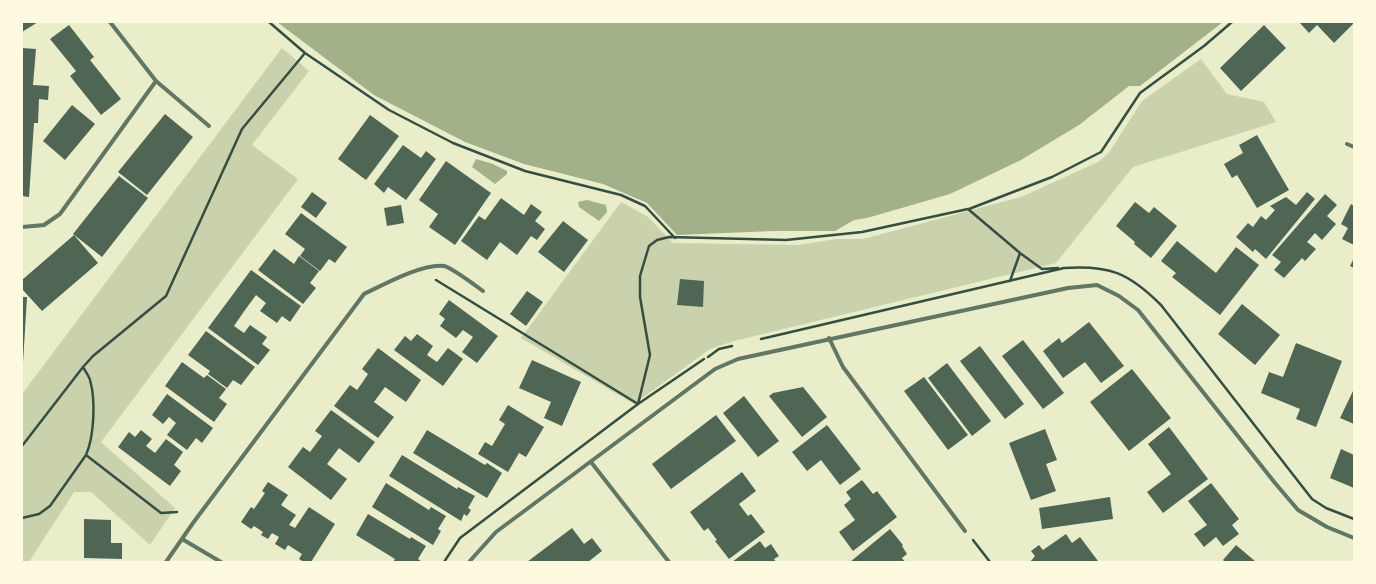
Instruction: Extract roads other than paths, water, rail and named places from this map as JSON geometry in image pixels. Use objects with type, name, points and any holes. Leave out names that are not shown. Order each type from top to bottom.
[{"type":"street","points":[[110,22],[156,81],[209,126]]},
{"type":"street","points":[[22,227],[44,225],[60,214],[156,81]]},
{"type":"street","points":[[1347,144],[1354,147]]},
{"type":"street","points":[[166,562],[364,294],[400,277],[425,268],[445,266],[483,291]]},
{"type":"street","points":[[469,562],[496,532],[715,369],[738,359],[829,338],[1068,288],[1097,285],[1119,296],[1138,310],[1298,510],[1327,527],[1354,538]]},
{"type":"street","points":[[829,338],[843,366],[965,531]]},
{"type":"street","points":[[591,462],[669,562]]},
{"type":"street","points":[[182,539],[221,562]]}]
